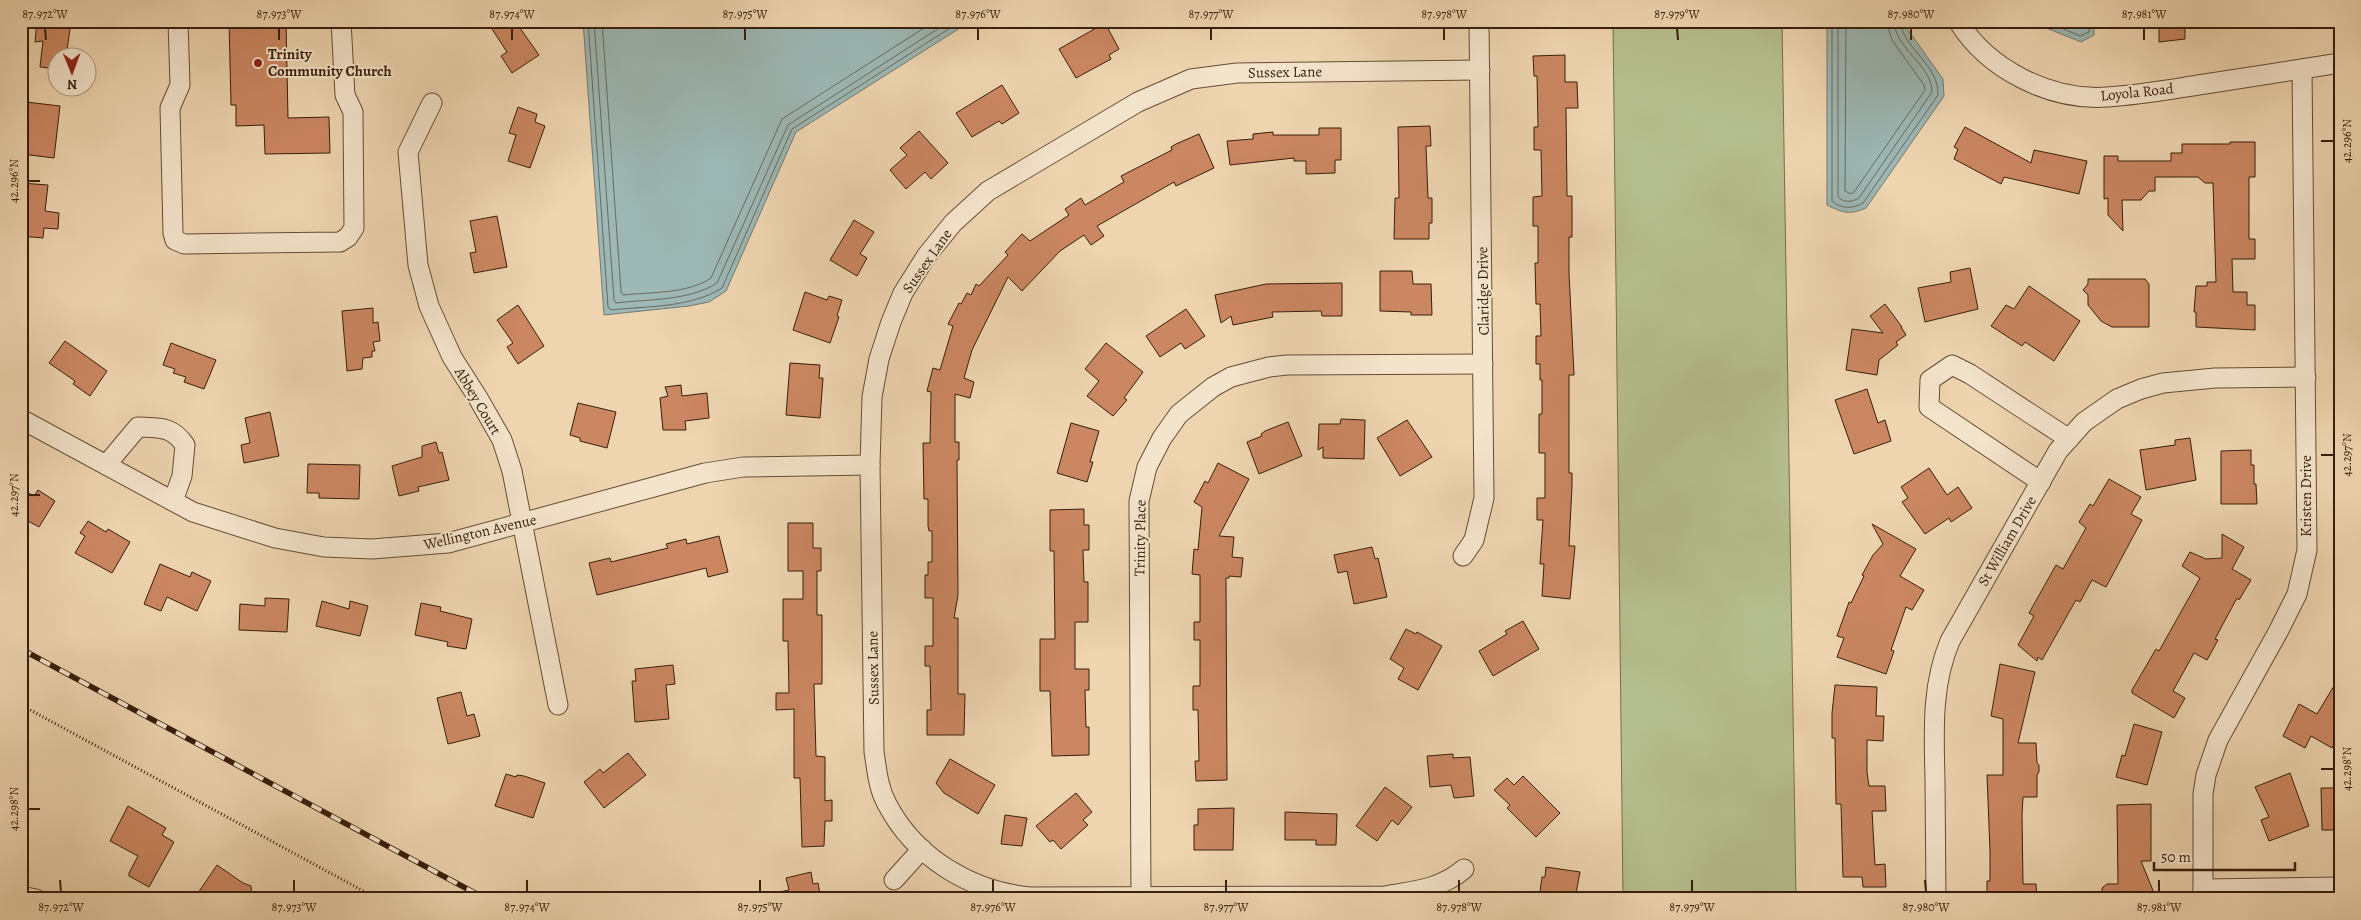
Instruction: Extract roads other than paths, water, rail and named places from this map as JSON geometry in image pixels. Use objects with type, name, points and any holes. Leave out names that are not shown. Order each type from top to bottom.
[{"type":"street","points":[[178,21],[180,85],[170,108],[173,234],[175,240],[184,244],[340,242],[348,237],[354,228],[353,112],[345,95],[341,21]]},
{"type":"street","name":"Claridge Drive","points":[[1463,556],[1474,540],[1484,498],[1479,21]]},
{"type":"street","name":"Loyola Road","points":[[1958,21],[1985,53],[2011,73],[2044,88],[2083,96],[2106,97],[2153,92],[2340,63]]},
{"type":"street","name":"Kristen Drive","points":[[2203,894],[2203,794],[2209,766],[2218,740],[2279,630],[2302,580],[2307,550],[2302,69]]},
{"type":"street","name":"Sussex Lane","points":[[1464,868],[1452,879],[1426,889],[1385,896],[1142,898],[1012,896],[964,880],[951,872],[911,838],[887,804],[879,785],[874,752],[870,465],[872,397],[879,359],[903,293],[927,255],[954,223],[988,191],[1138,102],[1191,79],[1237,73],[1480,70]]},
{"type":"street","name":"Abbey Court","points":[[432,103],[408,152],[418,265],[429,306],[452,357],[502,440],[512,471],[558,705]]},
{"type":"street","name":"Trinity Place","points":[[1142,898],[1138,501],[1146,467],[1162,438],[1179,414],[1214,387],[1232,377],[1269,367],[1483,364]]},
{"type":"street","points":[[2041,482],[1930,407],[1930,380],[1952,365],[1970,374],[2070,439]]},
{"type":"street","name":"St William Drive","points":[[1936,899],[1934,724],[1936,688],[1943,658],[1950,642],[2058,452],[2084,422],[2117,399],[2148,387],[2163,383],[2215,378],[2306,378]]},
{"type":"street","name":"Wellington Avenue","points":[[21,419],[193,512],[275,538],[324,547],[372,549],[429,546],[522,524],[705,473],[743,467],[870,465]]},
{"type":"street","points":[[106,465],[138,427],[164,428],[177,434],[185,445],[182,476],[173,501]]},
{"type":"street","points":[[894,880],[922,849]]},
{"type":"street","points":[[2203,894],[2340,887]]},
{"type":"street","points":[[21,896],[36,899]]},
{"type":"water","points":[[583,21],[971,21],[796,132],[726,291],[709,302],[689,306],[604,315]]},
{"type":"water","points":[[1827,21],[1904,21],[1908,30],[1943,79],[1944,96],[1866,208],[1855,212],[1838,210],[1827,205]]},
{"type":"water","points":[[2037,21],[2094,21],[2094,35],[2081,42],[2044,27]]},
{"type":"railway","points":[[21,649],[486,899]]},
{"type":"place","name":"Trinity Community Church","points":[[258,63]]}]
